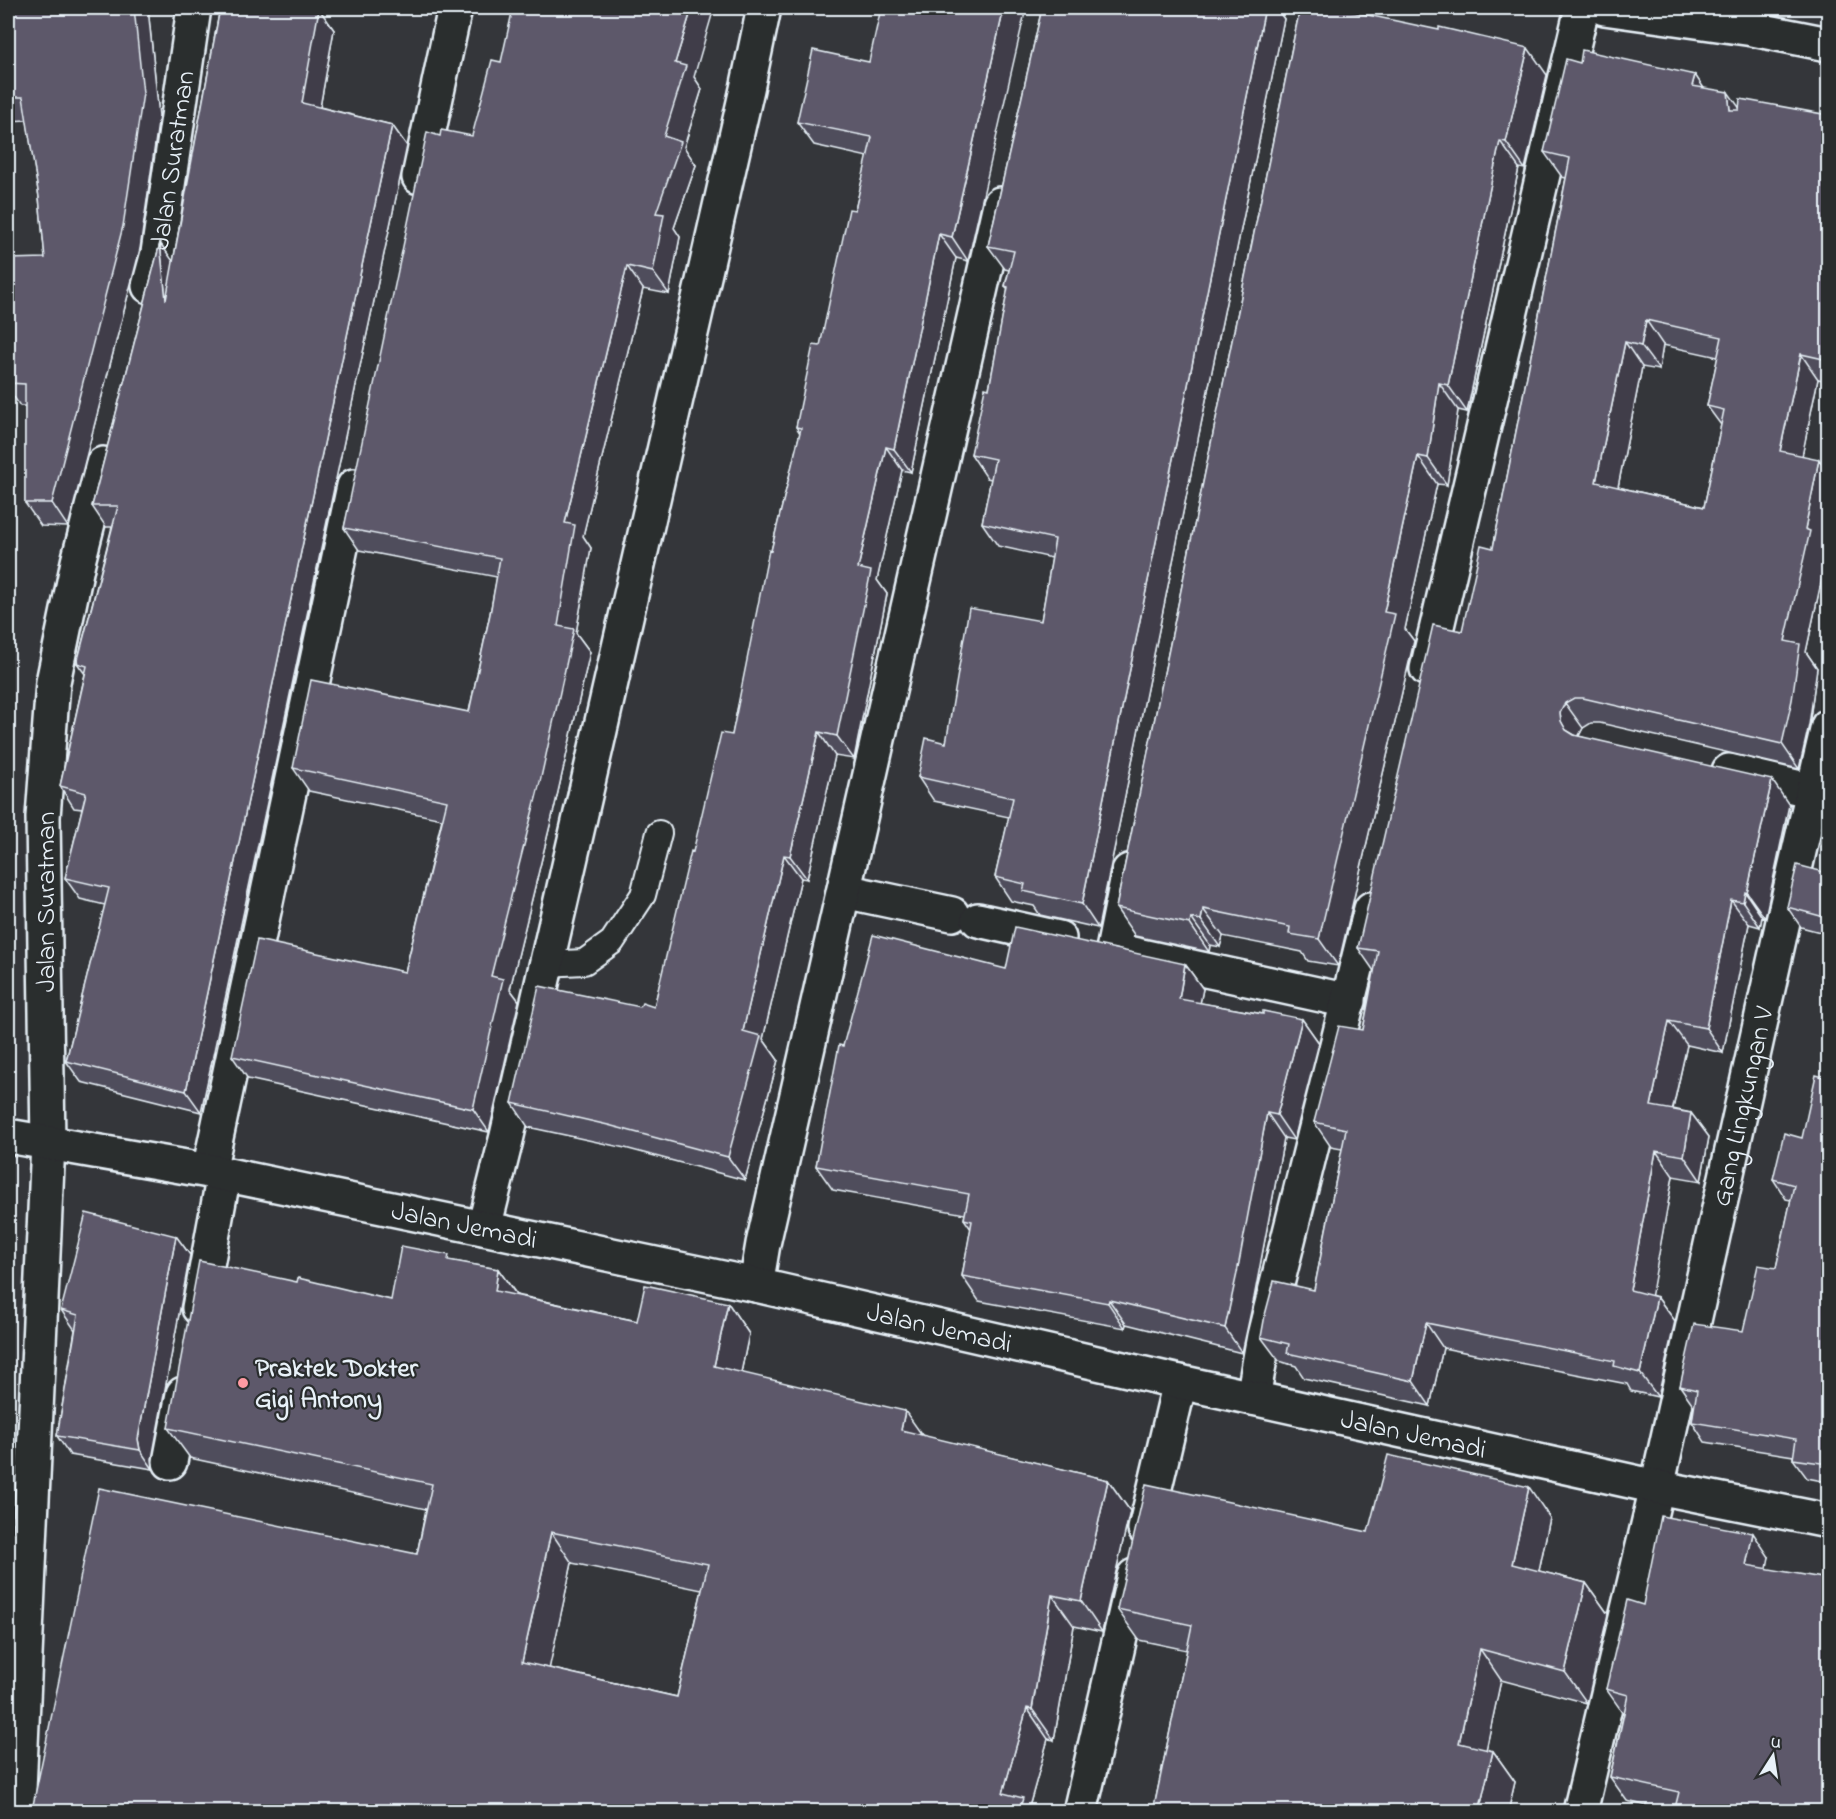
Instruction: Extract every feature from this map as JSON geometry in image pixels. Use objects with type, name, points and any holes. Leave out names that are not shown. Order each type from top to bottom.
[{"type":"street","name":"Jalan Suratman","points":[[143,310],[158,253],[194,8]]},
{"type":"street","points":[[413,205],[455,8]]},
{"type":"street","points":[[484,1228],[764,8]]},
{"type":"street","points":[[1420,700],[1582,8]]},
{"type":"street","points":[[1604,8],[1753,18],[1828,44]]},
{"type":"street","points":[[756,1285],[1008,170]]},
{"type":"street","name":"Jalan Suratman","points":[[18,1812],[48,1143],[43,817],[53,682],[78,562],[110,436]]},
{"type":"street","points":[[194,1335],[216,1172],[359,461]]},
{"type":"street","name":"Gang Lingkungan V","points":[[1580,1812],[1657,1487],[1828,726]]},
{"type":"street","points":[[1699,764],[1813,791]]},
{"type":"street","points":[[1113,950],[1134,846]]},
{"type":"street","points":[[1253,1398],[1264,1336],[1376,885]]},
{"type":"street","points":[[844,891],[1349,1001]]},
{"type":"street","name":"Jalan Jemadi","points":[[8,1136],[216,1172],[756,1285],[1180,1382],[1657,1487],[1828,1521]]},
{"type":"street","points":[[170,1462],[187,1370]]},
{"type":"street","points":[[1080,1812],[1180,1382]]},
{"type":"lane","points":[[545,964],[584,962],[612,942],[643,895],[659,833]]},
{"type":"building","points":[[8,8],[134,8],[143,93],[123,226],[52,503],[25,503],[25,384],[8,383],[8,259],[45,258],[39,197],[23,97],[8,97]]},
{"type":"building","points":[[220,8],[319,9],[302,103],[392,125],[186,1091],[66,1061],[109,888],[65,878],[86,793],[60,786],[87,666],[77,663],[118,506],[92,506],[160,243],[166,300]]},
{"type":"building","points":[[513,8],[692,8],[675,63],[686,66],[664,136],[681,142],[656,213],[664,214],[653,272],[627,266],[565,523],[575,525],[558,626],[574,629],[540,782],[491,976],[503,979],[473,1109],[232,1056],[257,940],[405,972],[447,801],[293,768],[311,680],[469,712],[500,558],[344,528],[427,132],[440,136],[441,130],[472,136],[492,60],[501,62]]},
{"type":"building","points":[[881,8],[1004,8],[952,237],[939,234],[894,449],[886,447],[858,568],[871,571],[837,736],[819,732],[790,856],[784,855],[743,1031],[761,1036],[728,1157],[608,1125],[512,1103],[539,986],[640,1007],[642,1003],[654,1007],[721,733],[732,735],[769,550],[771,551],[801,428],[796,427],[813,345],[820,346],[849,209],[855,210],[872,137],[797,122],[813,50],[869,62]]},
{"type":"building","points":[[1042,8],[1265,8],[1082,904],[1023,891],[1025,884],[995,877],[1013,798],[918,777],[926,738],[946,743],[969,608],[1041,621],[1055,539],[982,523],[995,459],[971,454],[985,388],[989,389],[1008,287],[1005,286],[1014,251],[988,246]]},
{"type":"building","points":[[1300,8],[1335,8],[1439,30],[1439,27],[1528,48],[1506,142],[1500,141],[1448,385],[1439,383],[1428,458],[1418,456],[1384,612],[1395,614],[1319,939],[1289,934],[1290,927],[1203,909],[1201,920],[1191,918],[1190,924],[1116,908]]},
{"type":"building","points":[[1582,50],[1695,75],[1692,86],[1728,92],[1730,110],[1739,110],[1740,99],[1828,115],[1828,360],[1801,354],[1780,451],[1819,459],[1805,529],[1810,531],[1785,641],[1800,644],[1792,700],[1782,744],[1583,698],[1574,698],[1565,703],[1560,713],[1566,730],[1574,735],[1772,780],[1747,893],[1745,892],[1743,902],[1731,900],[1706,1028],[1669,1021],[1651,1106],[1691,1113],[1684,1156],[1656,1151],[1630,1290],[1657,1297],[1640,1373],[1614,1366],[1615,1361],[1426,1323],[1413,1381],[1287,1353],[1289,1344],[1261,1337],[1274,1281],[1314,1290],[1346,1129],[1314,1122],[1339,1026],[1363,1030],[1378,951],[1358,948],[1433,625],[1462,631],[1481,545],[1493,548],[1570,158],[1544,152],[1566,59],[1580,63]],"holes":[[[1646,320],[1722,337],[1707,406],[1724,410],[1704,507],[1596,482],[1625,342],[1641,346]]]},
{"type":"building","points":[[1797,865],[1828,873],[1828,918],[1787,907]]},
{"type":"building","points":[[1015,927],[1185,964],[1179,999],[1302,1019],[1277,1115],[1267,1113],[1225,1328],[1109,1300],[1108,1303],[962,1276],[972,1221],[964,1219],[969,1194],[816,1166],[839,1045],[843,1046],[873,935],[1006,969]]},
{"type":"building","points":[[1816,1075],[1828,1078],[1828,1464],[1793,1459],[1796,1439],[1692,1422],[1697,1390],[1680,1386],[1694,1324],[1743,1331],[1758,1265],[1776,1268],[1794,1185],[1773,1179],[1784,1133],[1802,1138]]},
{"type":"building","points":[[86,1213],[176,1236],[138,1439],[140,1450],[57,1436],[78,1315],[61,1310]]},
{"type":"building","points":[[401,1246],[449,1255],[448,1260],[498,1269],[495,1291],[637,1321],[645,1285],[728,1303],[714,1366],[905,1411],[901,1430],[1108,1480],[1081,1601],[1052,1595],[1032,1709],[1027,1708],[1003,1793],[1023,1798],[1019,1812],[162,1812],[155,1810],[155,1812],[65,1812],[33,1805],[99,1488],[417,1554],[432,1484],[168,1428],[199,1261],[297,1282],[298,1278],[391,1300]],"holes":[[[551,1532],[708,1564],[677,1697],[522,1662]]]},
{"type":"building","points":[[1388,1455],[1529,1487],[1512,1564],[1586,1583],[1565,1672],[1480,1649],[1459,1743],[1493,1751],[1479,1812],[1153,1812],[1192,1625],[1117,1609],[1146,1484],[1368,1532]]},
{"type":"building","points":[[1661,1516],[1753,1533],[1746,1565],[1828,1579],[1828,1812],[1674,1812],[1679,1792],[1610,1777],[1628,1695],[1606,1689],[1627,1600],[1643,1605]]},
{"type":"place","name":"Praktek Dokter Gigi Antony","points":[[243,1383]]}]
